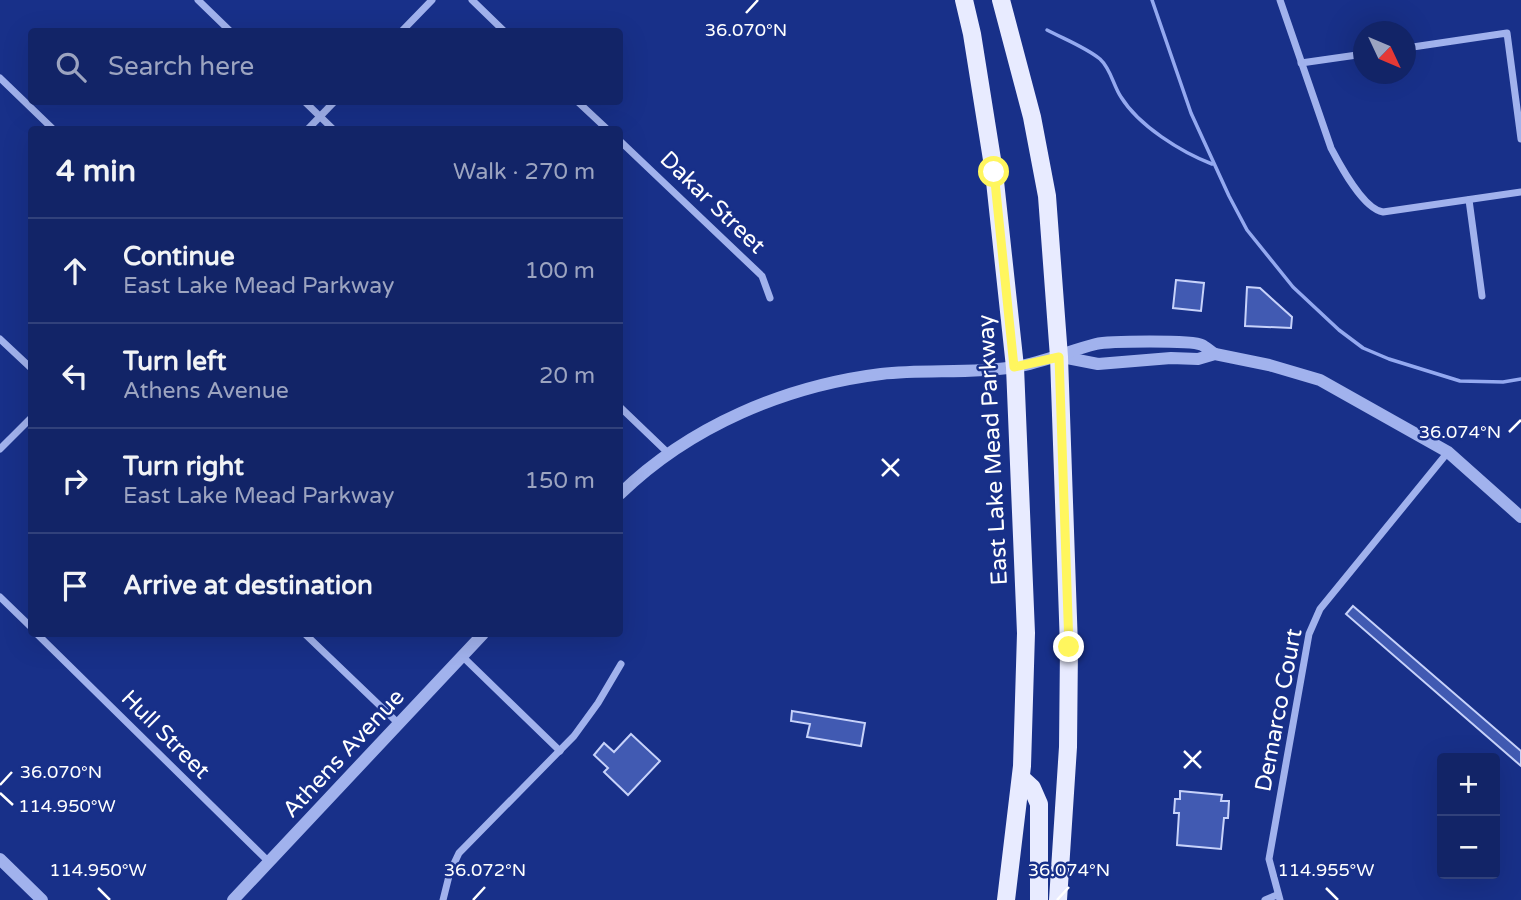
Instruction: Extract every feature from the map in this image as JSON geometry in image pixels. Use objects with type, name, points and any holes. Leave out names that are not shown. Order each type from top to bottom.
[{"type":"main road","name":"East Lake Mead Parkway","points":[[964,0],[994,172],[1014,367],[1026,634],[1021,778],[1006,900]]},
{"type":"main road","points":[[1002,0],[1032,117],[1047,196],[1059,357],[1069,647],[1068,747],[1058,900]]},
{"type":"main road","points":[[1021,778],[1032,788],[1040,804],[1039,900]]},
{"type":"street","points":[[198,0],[227,28]]},
{"type":"street","points":[[405,28],[432,0]]},
{"type":"street","points":[[472,0],[501,28]]},
{"type":"street","points":[[1280,0],[1331,148],[1371,206],[1383,212],[1521,192]]},
{"type":"street","points":[[1416,46],[1507,33],[1521,139]]},
{"type":"street","points":[[1301,63],[1353,55]]},
{"type":"street","points":[[0,78],[50,126]]},
{"type":"street","points":[[308,105],[330,126]]},
{"type":"street","points":[[311,126],[331,105]]},
{"type":"street","points":[[581,105],[604,126]]},
{"type":"street","name":"Dakar Street","points":[[623,144],[762,276],[770,298]]},
{"type":"street","points":[[1469,200],[1482,296]]},
{"type":"street","points":[[0,339],[28,365]]},
{"type":"street","points":[[623,491],[667,453],[732,417],[799,391],[880,374],[1014,367],[1059,357],[1098,343],[1201,344],[1215,355]]},
{"type":"street","points":[[1059,357],[1098,364],[1171,358],[1198,359],[1215,355],[1269,365],[1320,380],[1448,452],[1521,517]]},
{"type":"street","points":[[623,410],[667,453]]},
{"type":"street","points":[[0,449],[28,421]]},
{"type":"street","name":"Demarco Court","points":[[1265,900],[1278,897],[1269,859],[1309,634],[1320,608],[1448,452]]},
{"type":"street","points":[[0,597],[28,624]]},
{"type":"street","name":"Hull Street","points":[[40,637],[269,862]]},
{"type":"street","points":[[308,637],[399,724]]},
{"type":"street","name":"Athens Avenue","points":[[233,900],[480,637]]},
{"type":"street","points":[[462,656],[560,751]]},
{"type":"street","points":[[443,900],[458,853],[560,751],[587,720],[621,664]]},
{"type":"street","points":[[0,859],[42,900]]},
{"type":"building","points":[[1176,280],[1204,283],[1201,311],[1173,308]]},
{"type":"building","points":[[1247,287],[1260,288],[1292,317],[1291,328],[1245,326]]},
{"type":"building","points":[[1353,606],[1521,751],[1521,766],[1346,614]]},
{"type":"building","points":[[792,711],[865,723],[861,746],[807,737],[810,724],[791,721]]},
{"type":"building","points":[[631,734],[660,761],[628,795],[604,772],[608,768],[594,755],[604,743],[614,752]]},
{"type":"building","points":[[1180,791],[1222,795],[1221,801],[1229,801],[1228,818],[1224,818],[1221,849],[1177,845],[1179,813],[1174,813],[1175,799],[1180,799]]},
{"type":"waterway","points":[[1152,0],[1191,113],[1229,196],[1247,230],[1293,287],[1339,330],[1363,348],[1389,359],[1460,381],[1503,382],[1521,379]]},
{"type":"waterway","points":[[1047,30],[1100,59],[1107,67],[1121,97],[1150,128],[1187,153],[1212,164]]},
{"type":"route","points":[[994,172],[1014,367],[1059,357],[1069,647]]}]
